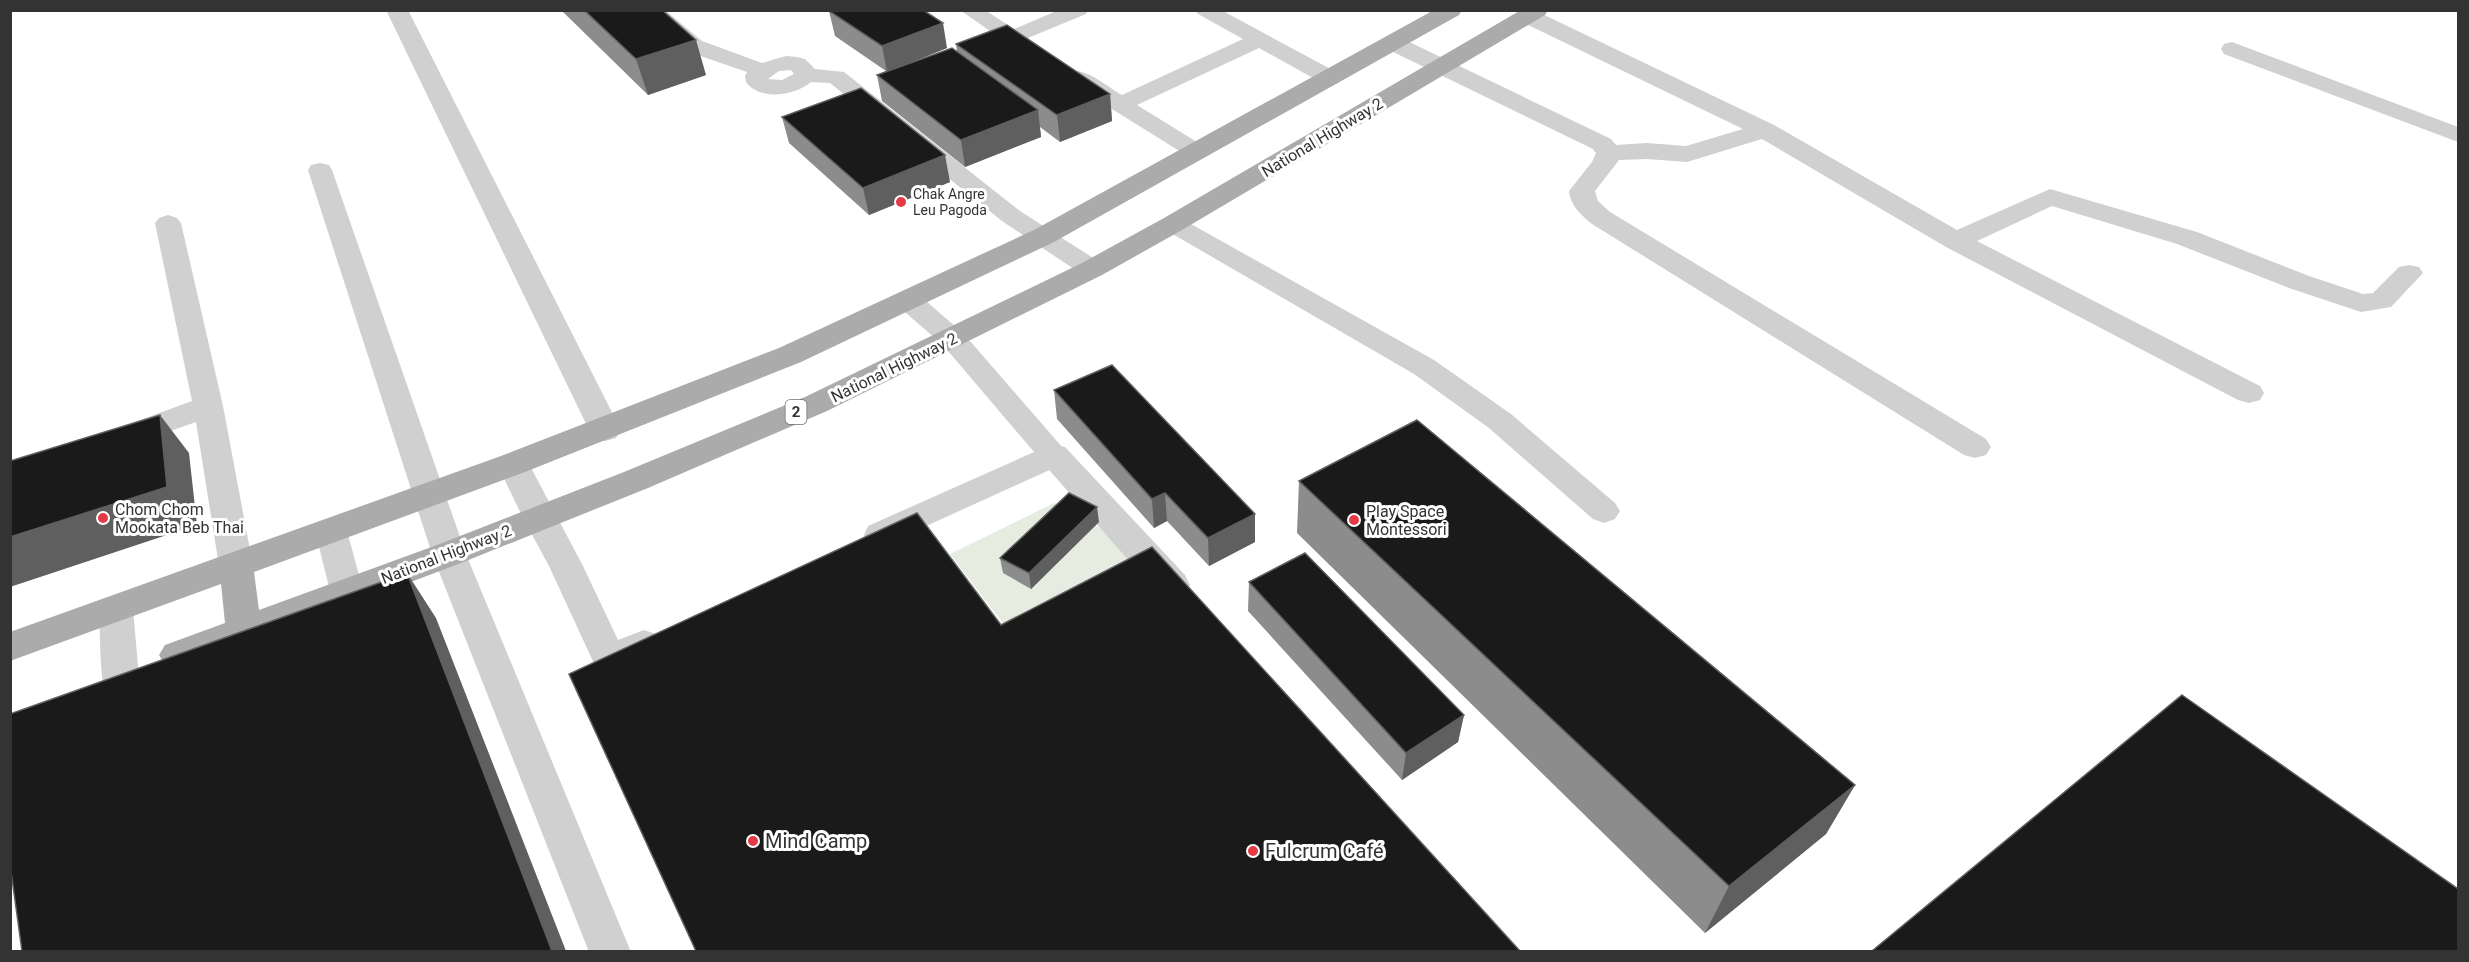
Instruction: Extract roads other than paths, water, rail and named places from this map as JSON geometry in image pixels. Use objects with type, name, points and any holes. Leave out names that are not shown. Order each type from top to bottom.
[{"type":"main road","points":[[10,647],[605,430],[790,355],[1044,237],[1451,10]]},
{"type":"main road","name":"National Highway 2","points":[[129,674],[449,554],[816,404],[1092,269],[1173,224],[1532,13]]},
{"type":"main road","points":[[236,566],[244,631]]},
{"type":"street","points":[[397,10],[605,430]]},
{"type":"street","points":[[1532,13],[1765,130],[1956,241],[2249,393]]},
{"type":"street","points":[[1393,43],[1443,65],[1602,144],[1610,153]]},
{"type":"street","points":[[2232,49],[2458,135]]},
{"type":"street","points":[[1610,153],[1647,151],[1687,154],[1765,130]]},
{"type":"street","points":[[1610,153],[1582,193],[1581,200],[1585,206],[1975,447]]},
{"type":"street","points":[[1956,241],[2050,197],[2187,238],[2299,282],[2361,303],[2381,301],[2409,273]]},
{"type":"street","points":[[1054,455],[1198,614]]},
{"type":"lane","points":[[652,10],[694,46],[762,69],[756,76],[757,82],[764,86],[776,88],[789,86],[800,81],[805,75],[836,77],[1011,216],[1092,269]]},
{"type":"lane","points":[[970,10],[1197,152]]},
{"type":"lane","points":[[1012,37],[1079,10]]},
{"type":"lane","points":[[1205,10],[1330,78]]},
{"type":"lane","points":[[1120,104],[1259,40]]},
{"type":"lane","points":[[320,170],[449,554],[610,951]]},
{"type":"lane","points":[[168,223],[208,406],[236,566]]},
{"type":"lane","points":[[1173,224],[1424,367],[1500,421],[1604,511]]},
{"type":"lane","points":[[859,545],[1054,455],[952,339],[909,301]]},
{"type":"lane","points":[[98,446],[208,406]]},
{"type":"lane","points":[[513,464],[539,518],[566,566],[610,660],[675,630]]},
{"type":"lane","points":[[331,531],[365,656]]},
{"type":"lane","points":[[116,609],[129,674],[136,754]]},
{"type":"place","name":"Chak Angre Leu Pagoda","points":[[901,202]]},
{"type":"place","name":"Chom Chom Mookata Beb Thai","points":[[103,518]]},
{"type":"place","name":"Play Space Montessori","points":[[1354,520]]},
{"type":"place","name":"Mind Camp","points":[[753,841]]},
{"type":"place","name":"Fulcrum Café","points":[[1253,851]]}]
